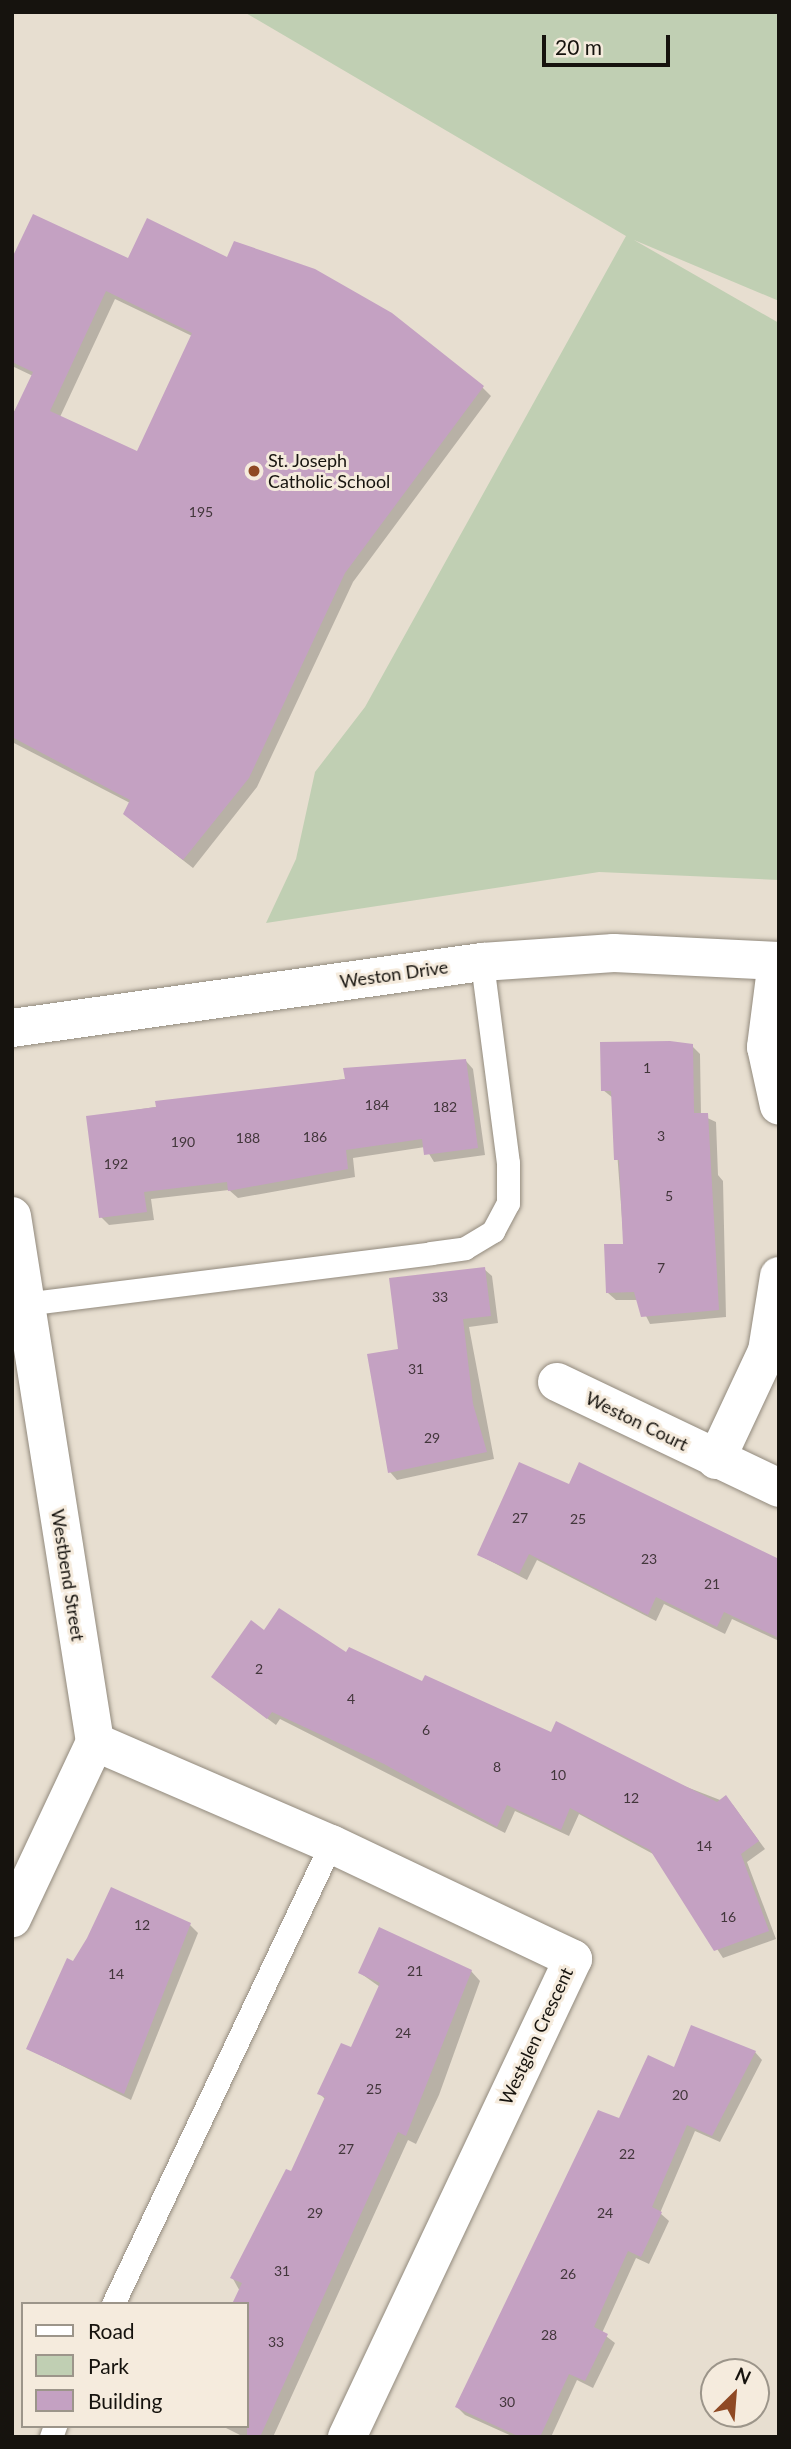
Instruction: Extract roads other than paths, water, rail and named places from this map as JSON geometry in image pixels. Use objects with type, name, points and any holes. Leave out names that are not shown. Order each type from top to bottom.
[{"type":"street","name":"Weston Drive","points":[[12,1028],[482,962],[614,953],[778,961]]},
{"type":"street","points":[[778,961],[766,1047],[779,1106]]},
{"type":"street","name":"Westbend Street","points":[[12,1216],[19,1304],[94,1742]]},
{"type":"street","points":[[716,1460],[767,1351],[779,1276]]},
{"type":"street","name":"Weston Court","points":[[557,1382],[779,1488]]},
{"type":"street","points":[[12,1918],[94,1742]]},
{"type":"street","name":"Westglen Crescent","points":[[94,1742],[331,1844],[573,1959],[347,2437]]},
{"type":"lane","points":[[19,1304],[464,1248],[493,1231],[508,1203],[508,1163],[482,962]]},
{"type":"lane","points":[[114,2302],[331,1844]]},
{"type":"place","name":"St. Joseph Catholic School","points":[[254,471]]}]
